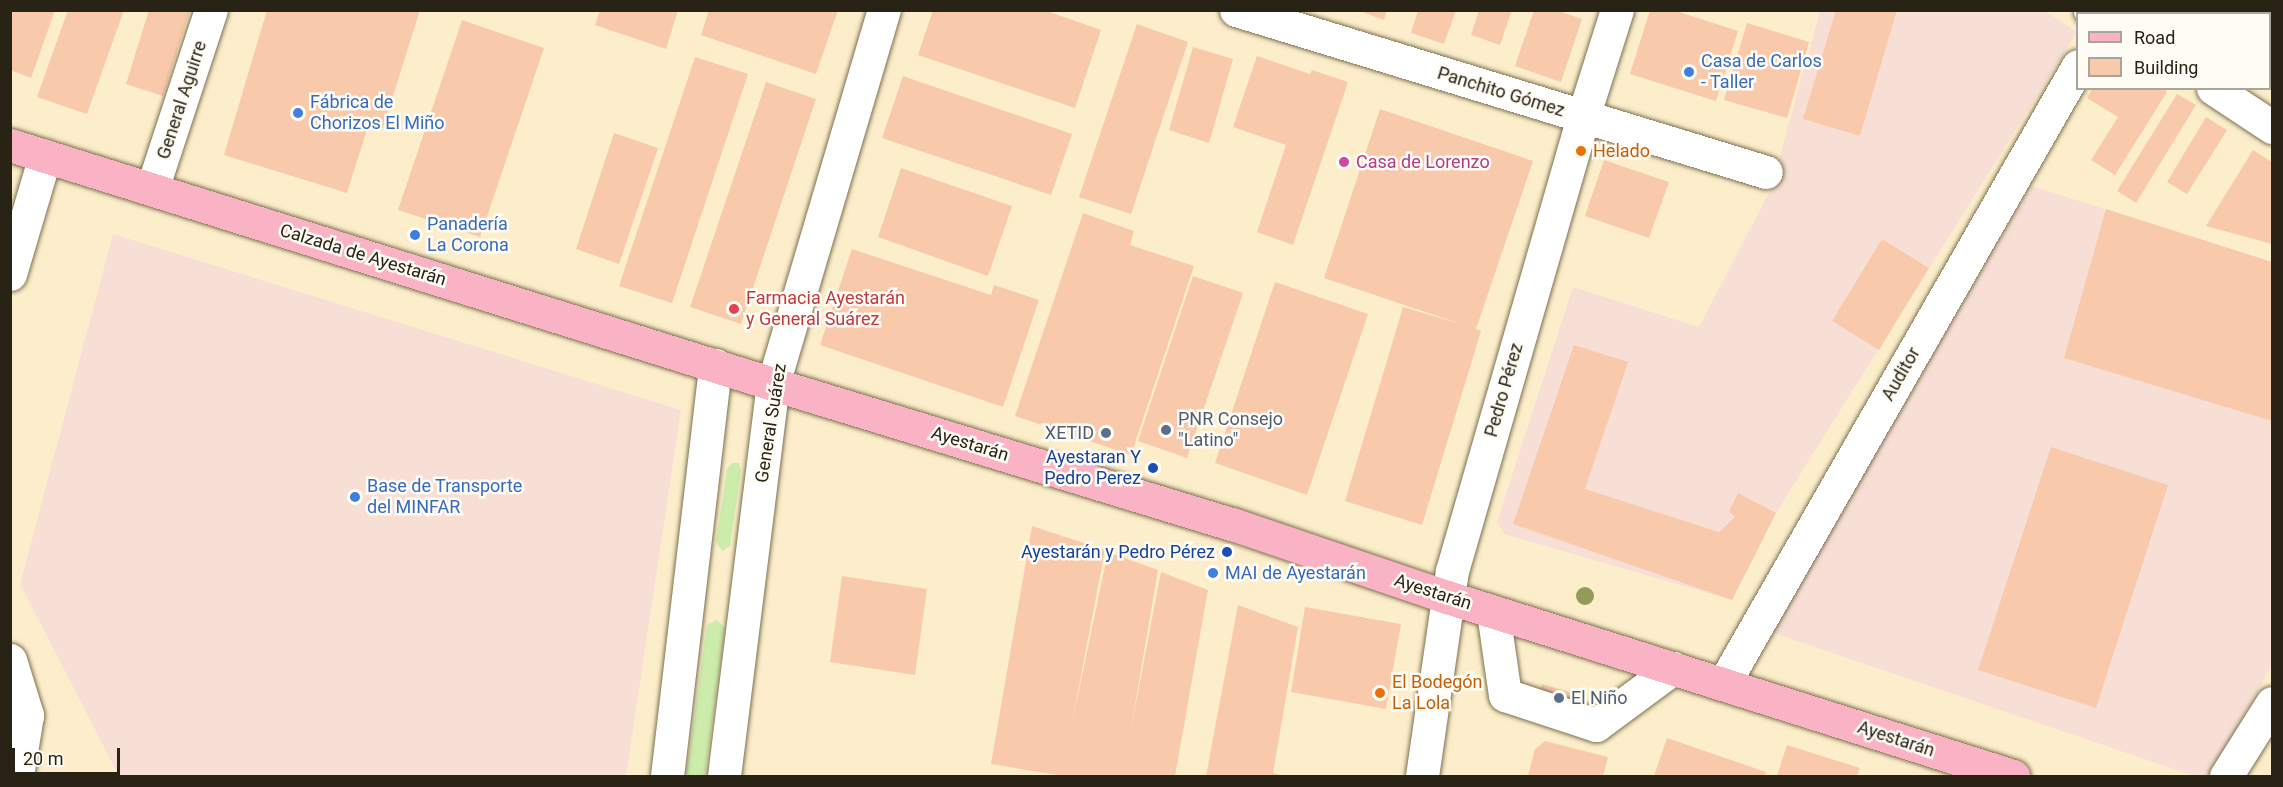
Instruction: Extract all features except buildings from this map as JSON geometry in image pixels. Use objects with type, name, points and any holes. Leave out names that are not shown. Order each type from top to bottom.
[{"type":"main road","name":"Calzada de Ayestarán","points":[[10,145],[715,365]]},
{"type":"main road","name":"Ayestarán","points":[[715,365],[1232,524],[1493,612],[1724,683],[2013,777]]},
{"type":"street","name":"General Aguirre","points":[[152,189],[211,10]]},
{"type":"street","name":"General Suárez","points":[[724,777],[773,384],[884,10]]},
{"type":"street","name":"Panchito Gómez","points":[[1236,10],[1766,172]]},
{"type":"street","name":"Pedro Pérez","points":[[1422,777],[1452,571],[1583,117],[1617,10]]},
{"type":"street","name":"Auditor","points":[[1724,683],[2076,69]]},
{"type":"street","points":[[2216,90],[2272,127]]},
{"type":"street","points":[[10,274],[45,156]]},
{"type":"street","points":[[667,777],[715,365]]},
{"type":"street","points":[[1493,612],[1505,695],[1596,725],[1673,668]]},
{"type":"street","points":[[10,660],[27,715],[17,777]]},
{"type":"street","points":[[2226,777],[2272,703]]},
{"type":"shaded area","points":[[1820,11],[2045,11],[2076,31],[1776,513],[1732,600],[1504,534],[1497,522],[1573,287],[1699,327],[1771,189]]},
{"type":"shaded area","points":[[2032,186],[2272,262],[2272,665],[2209,776],[2194,776],[1771,632]]},
{"type":"shaded area","name":"Base de Transporte del MINFAR","points":[[113,234],[681,410],[626,776],[119,776],[20,584]]},
{"type":"green space","points":[[732,463],[739,463],[741,471],[730,546],[722,551],[716,542],[727,469]]},
{"type":"green space","points":[[717,620],[725,628],[705,776],[686,776],[707,625]]},
{"type":"place","name":"Casa de Carlos - Taller","points":[[1689,72]]},
{"type":"place","name":"Fábrica de Chorizos El Miño","points":[[298,113]]},
{"type":"place","name":"Helado","points":[[1581,151]]},
{"type":"place","name":"Casa de Lorenzo","points":[[1344,162]]},
{"type":"place","name":"Panadería La Corona","points":[[415,235]]},
{"type":"place","name":"Farmacia Ayestarán y General Suárez","points":[[734,309]]},
{"type":"place","name":"PNR Consejo \"Latino\"","points":[[1166,430]]},
{"type":"place","name":"XETID","points":[[1106,433]]},
{"type":"place","name":"Ayestaran Y Pedro Perez","points":[[1153,468]]},
{"type":"place","name":"Base de Transporte del MINFAR","points":[[355,497]]},
{"type":"place","name":"Ayestarán y Pedro Pérez","points":[[1227,552]]},
{"type":"place","name":"MAI de Ayestarán","points":[[1213,573]]},
{"type":"place","name":"El Bodegón La Lola","points":[[1380,693]]},
{"type":"place","name":"El Niño","points":[[1559,698]]}]
